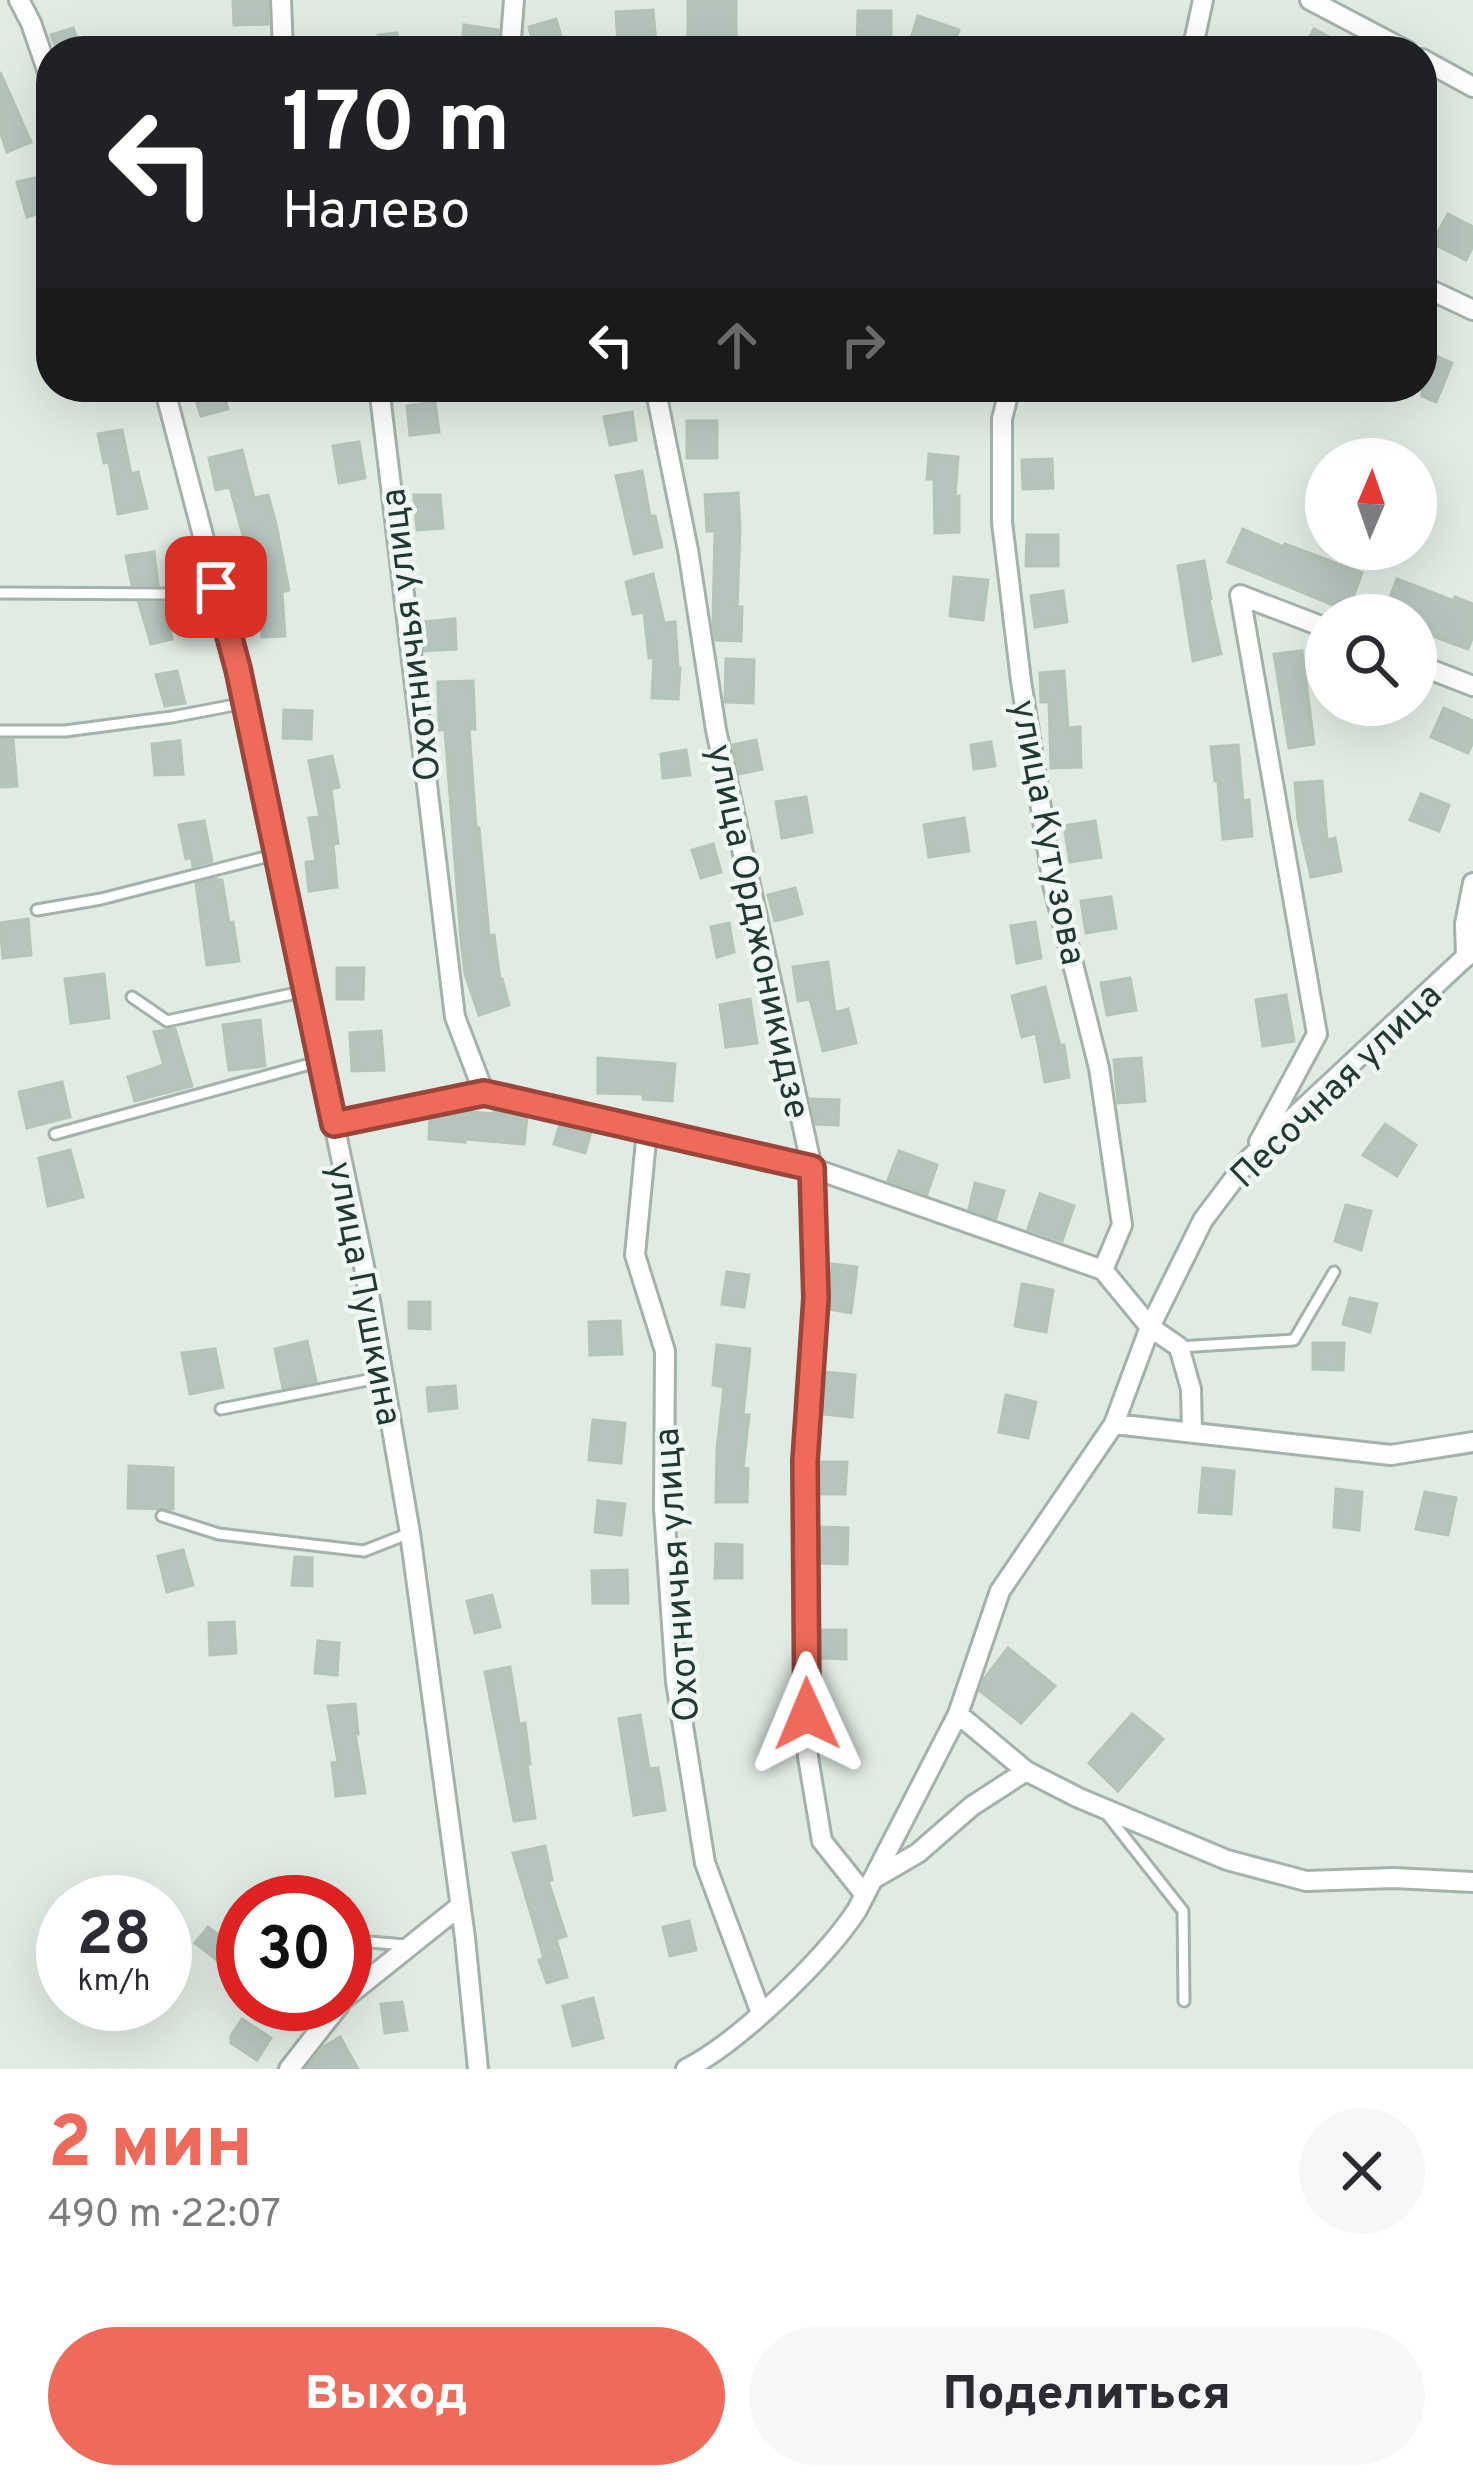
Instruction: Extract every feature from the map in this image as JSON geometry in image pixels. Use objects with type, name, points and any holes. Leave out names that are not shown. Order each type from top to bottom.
[{"type":"street","points":[[19,0],[36,38]]},
{"type":"street","points":[[281,0],[282,36]]},
{"type":"street","points":[[511,36],[514,0]]},
{"type":"street","points":[[1195,36],[1203,0]]},
{"type":"street","points":[[1310,0],[1378,36]]},
{"type":"street","points":[[1437,67],[1473,87]]},
{"type":"street","points":[[1437,293],[1473,310]]},
{"type":"street","name":"улица Пушкина","points":[[168,402],[245,704],[364,1266],[410,1533],[478,2069]]},
{"type":"street","name":"Охотничья улица","points":[[382,402],[455,1017],[484,1093]]},
{"type":"street","name":"улица Орджоникидзе","points":[[658,402],[688,550],[716,730],[812,1168],[816,1298],[805,1461],[808,1757],[822,1841],[870,1886]]},
{"type":"street","name":"улица Кутузова","points":[[1006,402],[1002,522],[1022,681],[1054,884],[1099,1068],[1122,1225],[1103,1270]]},
{"type":"street","points":[[1250,1159],[1317,1034],[1240,595],[1305,620]]},
{"type":"street","points":[[1437,672],[1473,686]]},
{"type":"street","points":[[1469,954],[1465,924],[1473,883]]},
{"type":"street","name":"Песочная улица","points":[[686,2069],[709,2058],[842,1933],[958,1714],[1000,1591],[1114,1424],[1150,1327],[1203,1220],[1250,1159],[1469,954]]},
{"type":"street","points":[[334,1124],[484,1093],[812,1168],[1103,1270],[1150,1327],[1179,1347],[1191,1389],[1192,1432]]},
{"type":"street","name":"Охотничья улица","points":[[646,1130],[635,1255],[664,1351],[664,1509],[676,1682],[705,1863],[760,2013]]},
{"type":"street","points":[[1114,1424],[1391,1455],[1473,1442]]},
{"type":"street","points":[[958,1714],[1026,1771],[1227,1860],[1306,1881],[1473,1882]]},
{"type":"street","points":[[870,1886],[918,1853],[972,1806],[1026,1771]]},
{"type":"street","points":[[372,1977],[460,1906]]},
{"type":"street","points":[[289,2069],[319,2031]]},
{"type":"lane","points":[[0,593],[172,594],[216,587]]},
{"type":"lane","points":[[0,731],[65,731],[245,704]]},
{"type":"lane","points":[[38,910],[101,899],[277,854]]},
{"type":"lane","points":[[132,998],[167,1021],[306,991]]},
{"type":"lane","points":[[55,1134],[321,1061]]},
{"type":"lane","points":[[1179,1347],[1294,1340],[1334,1272]]},
{"type":"lane","points":[[221,1409],[383,1377]]},
{"type":"lane","points":[[162,1516],[219,1534],[364,1551],[410,1533]]},
{"type":"lane","points":[[1101,1808],[1183,1911],[1184,2001]]},
{"type":"lane","points":[[372,1942],[412,1945]]},
{"type":"building","points":[[233,0],[268,0],[268,24],[234,25]]},
{"type":"building","points":[[688,0],[736,0],[736,36],[688,36]]},
{"type":"building","points":[[653,10],[655,36],[617,36],[616,12]]},
{"type":"building","points":[[858,11],[891,11],[891,36],[857,36]]},
{"type":"building","points":[[918,16],[959,30],[957,36],[912,36]]},
{"type":"building","points":[[556,19],[561,36],[531,36],[529,27]]},
{"type":"building","points":[[464,25],[498,30],[498,36],[463,36]]},
{"type":"building","points":[[73,28],[76,36],[51,36]]},
{"type":"building","points":[[0,72],[31,142],[7,152],[0,131]]},
{"type":"building","points":[[36,178],[36,214],[27,217],[17,182]]},
{"type":"building","points":[[1448,214],[1473,227],[1473,246],[1466,260],[1437,246],[1437,234]]},
{"type":"building","points":[[1437,356],[1452,363],[1437,400]]},
{"type":"building","points":[[197,402],[226,402],[228,409],[201,416]]},
{"type":"building","points":[[435,402],[439,432],[410,435],[407,406]]},
{"type":"building","points":[[632,412],[636,440],[610,445],[604,417]]},
{"type":"building","points":[[687,421],[717,421],[717,458],[687,458]]},
{"type":"building","points":[[122,430],[131,474],[138,472],[147,508],[118,514],[109,462],[104,463],[98,434]]},
{"type":"building","points":[[359,442],[365,478],[339,483],[333,446]]},
{"type":"building","points":[[242,450],[254,498],[268,495],[276,524],[289,590],[282,592],[285,636],[262,637],[260,597],[252,598],[243,559],[249,558],[230,487],[216,490],[209,458]]},
{"type":"building","points":[[929,454],[958,457],[959,532],[935,533],[934,479],[927,479]]},
{"type":"building","points":[[1052,459],[1053,488],[1023,489],[1022,460]]},
{"type":"building","points":[[642,471],[650,516],[655,516],[662,547],[634,554],[616,476]]},
{"type":"building","points":[[738,493],[741,641],[716,640],[715,531],[707,531],[705,495]]},
{"type":"building","points":[[414,495],[440,495],[443,528],[417,530]]},
{"type":"building","points":[[1243,529],[1305,552],[1305,570],[1362,573],[1354,594],[1306,594],[1228,562]]},
{"type":"building","points":[[1027,535],[1058,535],[1058,566],[1026,566]]},
{"type":"building","points":[[154,552],[158,585],[132,585],[126,556]]},
{"type":"building","points":[[1204,561],[1221,654],[1193,661],[1178,566]]},
{"type":"building","points":[[653,574],[664,623],[675,622],[678,699],[652,698],[654,658],[649,658],[644,612],[633,614],[626,582]]},
{"type":"building","points":[[954,577],[988,580],[983,620],[950,616]]},
{"type":"building","points":[[1397,579],[1436,594],[1391,594]]},
{"type":"building","points":[[1063,591],[1067,622],[1035,627],[1031,596]]},
{"type":"building","points":[[1437,594],[1473,604],[1468,649],[1437,638]]},
{"type":"building","points":[[139,603],[163,603],[172,639],[151,644]]},
{"type":"building","points":[[455,619],[456,649],[424,651],[423,622]]},
{"type":"building","points":[[1302,651],[1305,726],[1312,726],[1314,744],[1289,748],[1274,654]]},
{"type":"building","points":[[726,659],[754,660],[753,703],[725,702]]},
{"type":"building","points":[[177,671],[185,703],[165,706],[156,675]]},
{"type":"building","points":[[1064,671],[1068,728],[1080,727],[1081,767],[1051,768],[1049,702],[1041,702],[1040,673]]},
{"type":"building","points":[[473,681],[475,729],[469,729],[476,828],[489,936],[494,935],[509,1005],[479,1015],[465,974],[438,682]]},
{"type":"building","points":[[1444,708],[1473,721],[1468,753],[1431,737]]},
{"type":"building","points":[[284,710],[312,711],[311,739],[283,738]]},
{"type":"building","points":[[0,740],[13,740],[17,786],[0,787]]},
{"type":"building","points":[[756,740],[762,769],[739,774],[733,745]]},
{"type":"building","points":[[180,741],[183,774],[155,775],[152,744]]},
{"type":"building","points":[[991,742],[995,766],[974,769],[971,745]]},
{"type":"building","points":[[1238,745],[1252,836],[1223,839],[1211,747]]},
{"type":"building","points":[[686,750],[690,775],[663,778],[661,754]]},
{"type":"building","points":[[332,756],[339,787],[331,789],[338,843],[333,844],[337,887],[309,891],[306,862],[316,861],[309,818],[320,817],[309,761]]},
{"type":"building","points":[[1322,781],[1327,840],[1335,838],[1341,871],[1311,877],[1295,783]]},
{"type":"building","points":[[1421,794],[1449,805],[1439,831],[1410,820]]},
{"type":"building","points":[[806,797],[812,832],[782,838],[776,802]]},
{"type":"building","points":[[964,818],[969,851],[929,857],[924,825]]},
{"type":"building","points":[[204,821],[212,861],[193,866],[191,857],[186,859],[179,825]]},
{"type":"building","points":[[1095,821],[1101,857],[1070,862],[1064,826]]},
{"type":"building","points":[[713,844],[721,872],[701,878],[692,850]]},
{"type":"building","points":[[222,880],[239,961],[207,965],[196,884]]},
{"type":"building","points":[[795,888],[802,914],[775,921],[768,895]]},
{"type":"building","points":[[1111,897],[1116,928],[1086,933],[1081,901]]},
{"type":"building","points":[[28,919],[31,955],[3,958],[0,923]]},
{"type":"building","points":[[1035,922],[1041,958],[1017,963],[1011,926]]},
{"type":"building","points":[[729,923],[734,952],[717,957],[711,927]]},
{"type":"building","points":[[828,962],[835,1013],[848,1009],[856,1043],[823,1051],[810,999],[798,1001],[793,967]]},
{"type":"building","points":[[337,968],[364,968],[363,999],[337,999]]},
{"type":"building","points":[[104,974],[109,1018],[71,1023],[65,979]]},
{"type":"building","points":[[1130,978],[1136,1010],[1107,1015],[1101,983]]},
{"type":"building","points":[[1045,987],[1069,1077],[1045,1082],[1036,1033],[1022,1037],[1012,996]]},
{"type":"building","points":[[1286,995],[1294,1041],[1263,1046],[1256,1000]]},
{"type":"building","points":[[750,999],[757,1043],[726,1047],[720,1005]]},
{"type":"building","points":[[260,1020],[265,1066],[229,1070],[223,1025]]},
{"type":"building","points":[[175,1029],[192,1086],[135,1101],[128,1077],[164,1065],[154,1032]]},
{"type":"building","points":[[381,1031],[384,1070],[352,1071],[350,1033]]},
{"type":"building","points":[[598,1058],[675,1064],[672,1101],[643,1099],[643,1094],[598,1093]]},
{"type":"building","points":[[1141,1058],[1145,1101],[1118,1103],[1114,1060]]},
{"type":"building","points":[[62,1082],[70,1117],[27,1128],[19,1092]]},
{"type":"building","points":[[811,1099],[839,1100],[838,1125],[816,1124]]},
{"type":"building","points":[[461,1111],[527,1117],[524,1144],[429,1139],[430,1117]]},
{"type":"building","points":[[560,1124],[591,1131],[585,1153],[554,1144]]},
{"type":"building","points":[[1385,1124],[1416,1145],[1397,1176],[1363,1155]]},
{"type":"building","points":[[70,1150],[83,1197],[48,1206],[39,1158]]},
{"type":"building","points":[[899,1151],[937,1165],[927,1194],[888,1180]]},
{"type":"building","points":[[975,1183],[1004,1191],[996,1218],[969,1209]]},
{"type":"building","points":[[1040,1194],[1074,1206],[1062,1241],[1028,1229]]},
{"type":"building","points":[[1346,1205],[1371,1211],[1361,1250],[1335,1241]]},
{"type":"building","points":[[832,1264],[857,1267],[851,1313],[829,1309]]},
{"type":"building","points":[[727,1272],[749,1275],[744,1307],[722,1304]]},
{"type":"building","points":[[1022,1284],[1053,1290],[1046,1332],[1015,1326]]},
{"type":"building","points":[[1350,1298],[1377,1304],[1370,1332],[1343,1324]]},
{"type":"building","points":[[409,1302],[430,1302],[430,1329],[409,1328]]},
{"type":"building","points":[[620,1321],[622,1354],[590,1355],[589,1322]]},
{"type":"building","points":[[307,1341],[316,1381],[283,1388],[275,1349]]},
{"type":"building","points":[[1313,1343],[1344,1343],[1343,1370],[1313,1369]]},
{"type":"building","points":[[717,1345],[750,1349],[743,1415],[749,1415],[743,1468],[748,1469],[747,1502],[716,1502],[724,1387],[713,1385]]},
{"type":"building","points":[[215,1349],[223,1387],[190,1394],[182,1353]]},
{"type":"building","points":[[826,1372],[855,1375],[852,1417],[823,1414]]},
{"type":"building","points":[[455,1386],[457,1408],[429,1411],[427,1388]]},
{"type":"building","points":[[1006,1395],[1036,1402],[1028,1438],[999,1432]]},
{"type":"building","points":[[593,1420],[625,1423],[621,1463],[589,1460]]},
{"type":"building","points":[[820,1462],[847,1462],[845,1494],[819,1494]]},
{"type":"building","points":[[129,1466],[173,1468],[173,1509],[128,1508]]},
{"type":"building","points":[[1203,1468],[1234,1471],[1231,1514],[1199,1512]]},
{"type":"building","points":[[1336,1489],[1362,1492],[1359,1530],[1334,1527]]},
{"type":"building","points":[[1425,1492],[1456,1498],[1448,1535],[1416,1529]]},
{"type":"building","points":[[598,1501],[625,1504],[621,1535],[595,1532]]},
{"type":"building","points":[[819,1527],[848,1528],[847,1564],[820,1563]]},
{"type":"building","points":[[716,1544],[742,1545],[742,1578],[715,1578]]},
{"type":"building","points":[[183,1550],[193,1585],[167,1592],[158,1556]]},
{"type":"building","points":[[295,1557],[312,1558],[312,1586],[292,1585]]},
{"type":"building","points":[[627,1570],[628,1603],[593,1603],[592,1571]]},
{"type":"building","points":[[492,1595],[500,1627],[475,1633],[467,1601]]},
{"type":"building","points":[[234,1622],[236,1653],[210,1655],[209,1623]]},
{"type":"building","points":[[820,1630],[846,1630],[846,1659],[820,1658]]},
{"type":"building","points":[[318,1641],[339,1643],[337,1675],[315,1673]]},
{"type":"building","points":[[1008,1648],[1055,1686],[1021,1723],[980,1691]]},
{"type":"building","points":[[510,1667],[519,1724],[525,1723],[535,1818],[514,1821],[485,1672]]},
{"type":"building","points":[[355,1704],[365,1793],[336,1796],[332,1763],[338,1762],[328,1706]]},
{"type":"building","points":[[1132,1714],[1163,1739],[1118,1791],[1089,1763]]},
{"type":"building","points":[[640,1715],[649,1769],[658,1768],[665,1810],[634,1815],[619,1719]]},
{"type":"building","points":[[545,1846],[552,1880],[548,1881],[566,1936],[556,1939],[567,1977],[547,1983],[513,1853]]},
{"type":"building","points":[[689,1921],[696,1950],[670,1956],[663,1927]]},
{"type":"building","points":[[208,1927],[216,1933],[216,1959],[195,1943]]},
{"type":"building","points":[[593,1998],[603,2038],[573,2046],[563,2006]]},
{"type":"building","points":[[402,2002],[407,2030],[385,2033],[381,2004]]},
{"type":"building","points":[[234,2031],[260,2031],[271,2038],[257,2060],[231,2043]]},
{"type":"building","points":[[340,2037],[358,2069],[306,2069],[324,2047]]},
{"type":"route","points":[[216,587],[238,669],[334,1124],[484,1093],[812,1168],[816,1298],[805,1461],[807,1714]]}]
